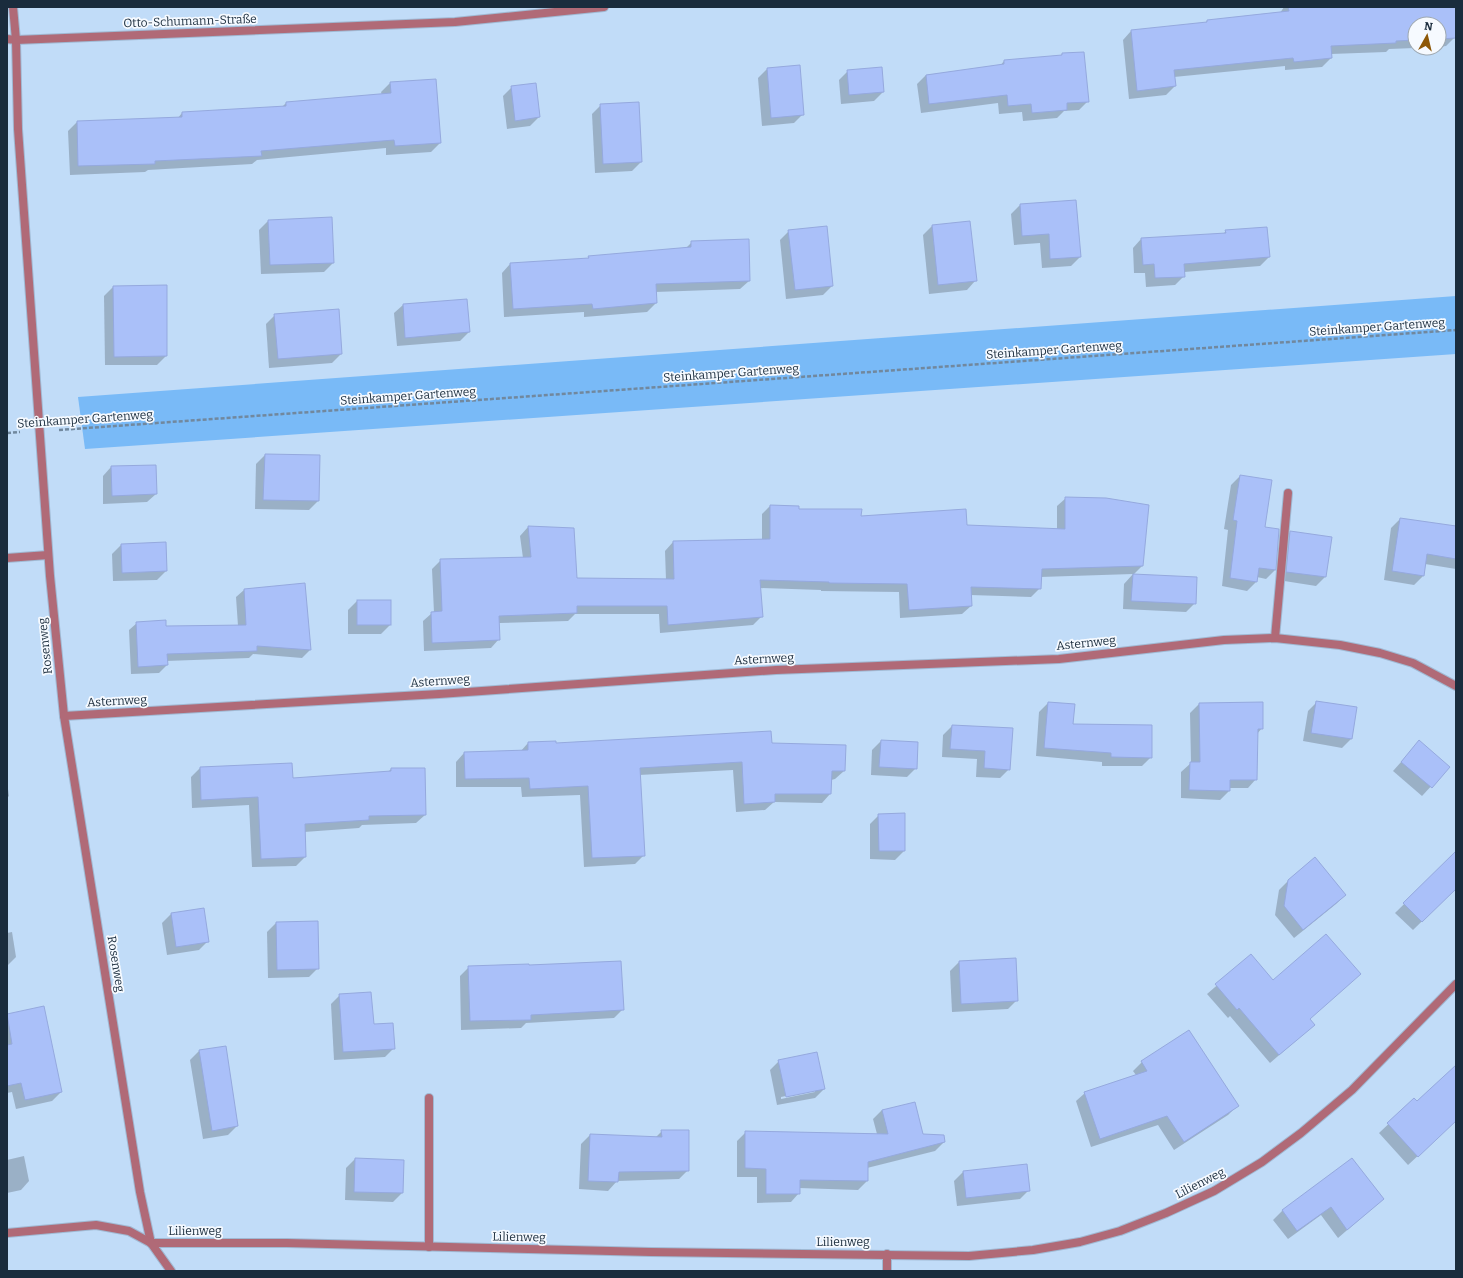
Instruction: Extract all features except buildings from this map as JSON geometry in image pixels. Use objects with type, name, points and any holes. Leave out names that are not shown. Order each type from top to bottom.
[{"type":"street","name":"Rosenweg","points":[[13,7],[11,40],[48,555],[64,716],[139,1184],[151,1243],[170,1271]]},
{"type":"street","name":"Otto-Schumann-Straße","points":[[11,40],[455,22],[604,7]]},
{"type":"street","points":[[1275,638],[1288,493]]},
{"type":"street","points":[[7,558],[48,555]]},
{"type":"street","name":"Asternweg","points":[[64,716],[447,693],[776,670],[1059,659],[1224,640],[1275,638],[1340,645],[1380,653],[1413,663],[1456,686]]},
{"type":"street","name":"Lilienweg","points":[[151,1243],[287,1243],[651,1252],[970,1256],[1033,1250],[1080,1242],[1120,1231],[1166,1213],[1214,1191],[1262,1162],[1301,1133],[1352,1090],[1456,984]]},
{"type":"street","points":[[429,1098],[429,1247]]},
{"type":"street","points":[[7,1233],[96,1225],[129,1231],[151,1243]]},
{"type":"street","name":"Lilienweg","points":[[886,1271],[887,1254]]},
{"type":"path","name":"Steinkamper Gartenweg","points":[[7,433],[1456,330]]},
{"type":"shaded area","points":[[1456,296],[1456,354],[85,449],[78,397]]}]
